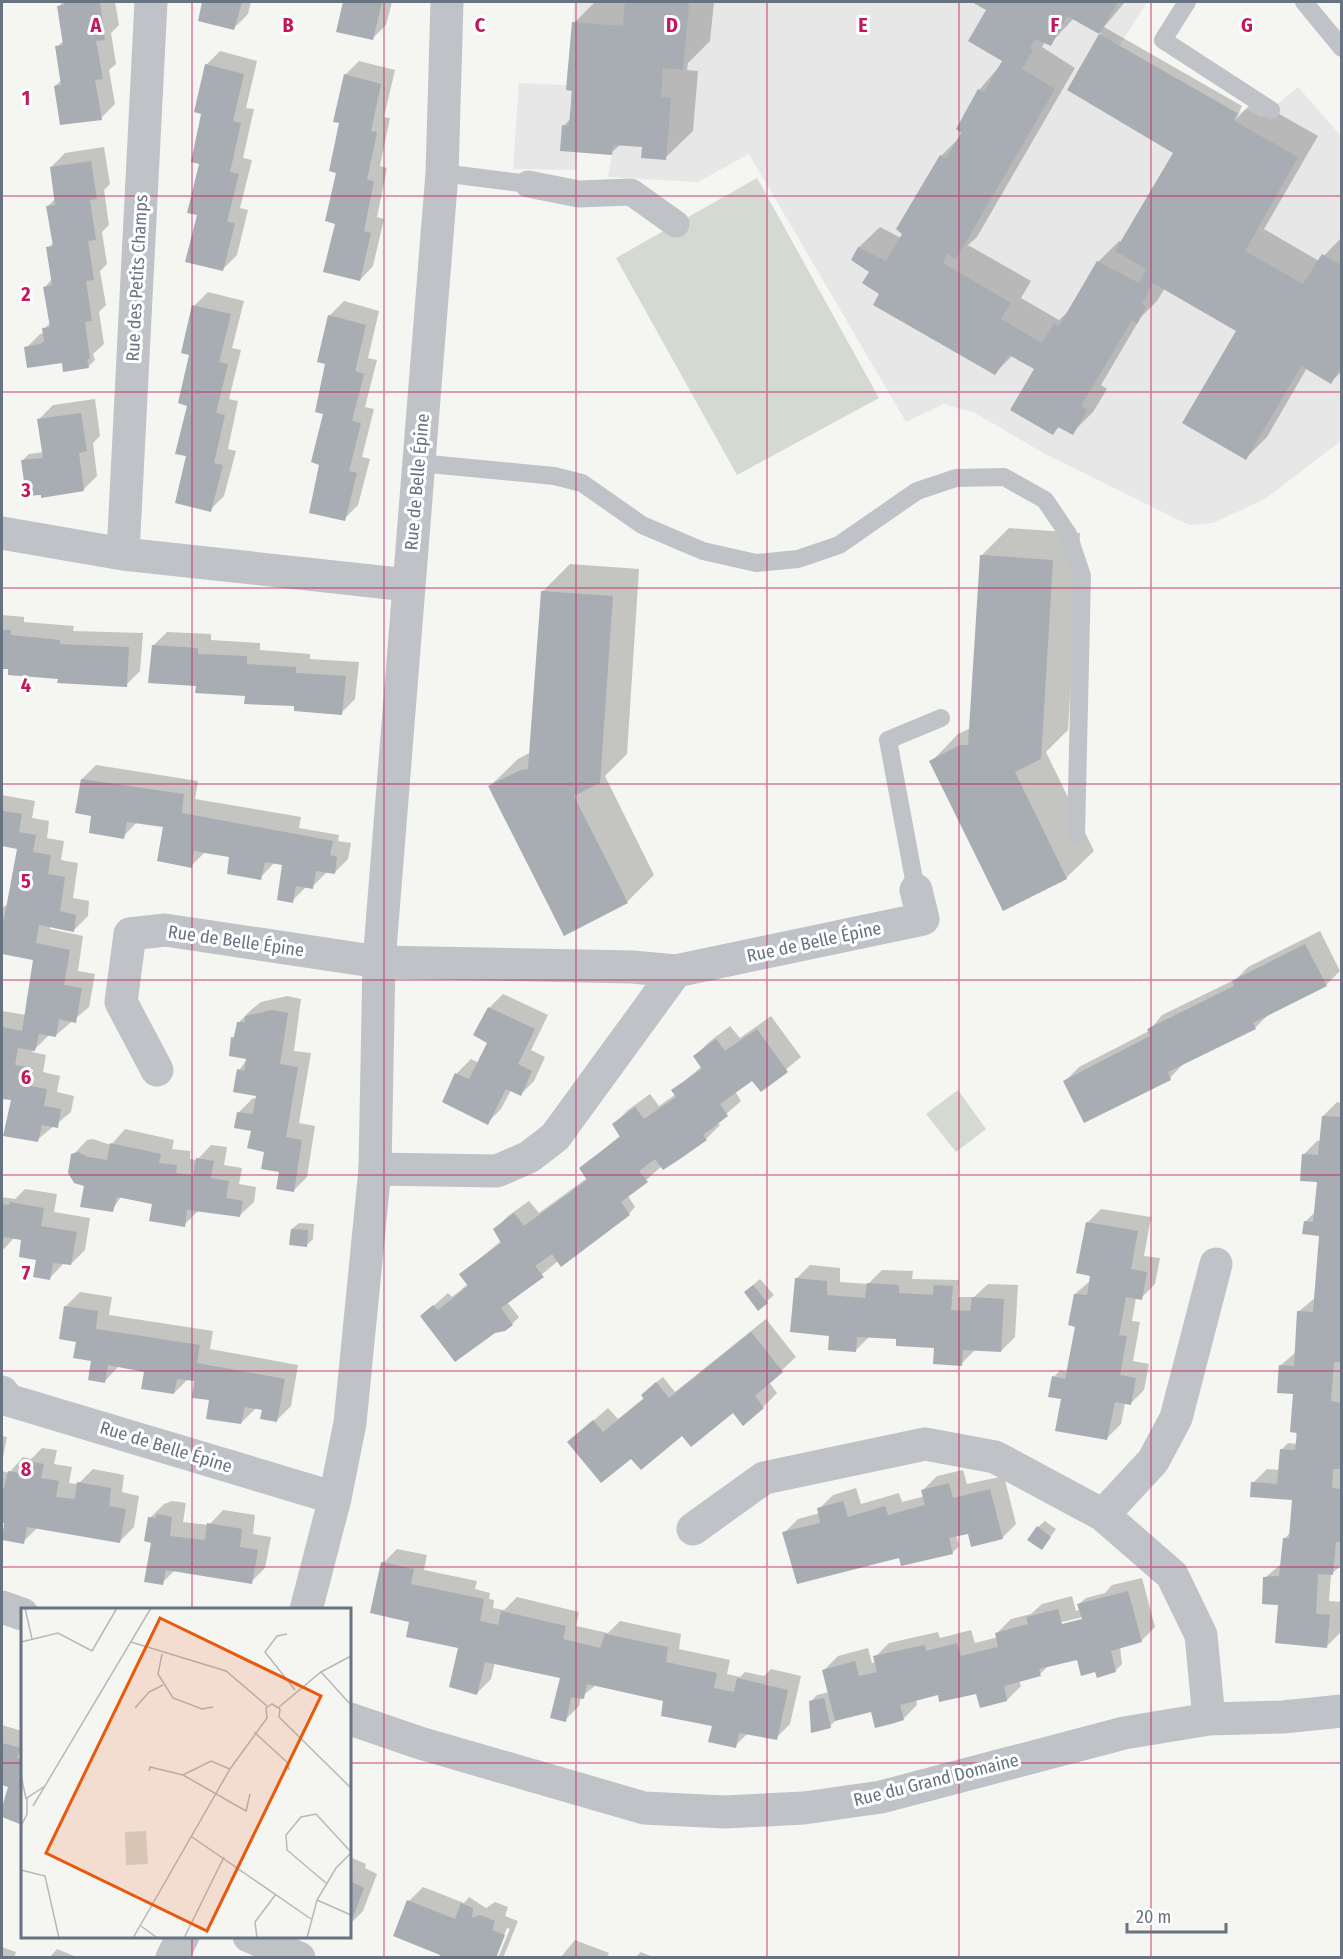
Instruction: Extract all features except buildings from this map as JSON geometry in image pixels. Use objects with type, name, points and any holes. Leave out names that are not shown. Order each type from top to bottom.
[{"type":"street","name":"Rue des Petits Champs","points":[[123,554],[151,2]]},
{"type":"street","name":"Rue de Belle Épine","points":[[307,1608],[335,1498],[350,1423],[375,1169],[379,962],[442,173],[447,2]]},
{"type":"street","points":[[528,184],[579,194],[631,192],[676,224]]},
{"type":"street","points":[[2,533],[123,554],[408,585]]},
{"type":"street","name":"Rue de Belle Épine","points":[[157,1070],[121,1002],[130,934],[165,930],[379,962],[632,967],[676,971],[923,919],[916,890]]},
{"type":"street","points":[[375,1169],[496,1171],[529,1157],[555,1137],[676,971]]},
{"type":"street","points":[[1103,1515],[1153,1461],[1176,1418],[1216,1264]]},
{"type":"street","name":"Rue de Belle Épine","points":[[2,1392],[8,1400],[335,1498]]},
{"type":"street","points":[[693,1529],[764,1478],[925,1444],[995,1457],[1103,1515],[1172,1575],[1201,1635],[1209,1719]]},
{"type":"street","points":[[2,1607],[21,1614]]},
{"type":"street","name":"Rue du Grand Domaine","points":[[351,1719],[420,1743],[644,1808],[725,1812],[804,1808],[881,1797],[1124,1733],[1209,1719],[1340,1712]]},
{"type":"street","points":[[172,1958],[182,1938]]},
{"type":"street","points":[[254,1938],[299,1958]]},
{"type":"lane","points":[[1187,2],[1163,40],[1271,110]]},
{"type":"lane","points":[[1304,2],[1341,48]]},
{"type":"lane","points":[[442,173],[528,184]]},
{"type":"lane","points":[[419,463],[554,476],[582,483],[642,525],[703,551],[756,563],[798,559],[839,545],[917,491],[956,478],[1004,477],[1045,500],[1068,534],[1082,576],[1076,835]]},
{"type":"lane","points":[[916,890],[888,740],[941,718]]},
{"type":"shaded area","points":[[575,2],[1147,2],[1119,46],[1237,113],[1246,109],[1262,117],[1298,87],[1341,136],[1341,441],[1265,499],[1213,523],[1189,525],[1047,455],[975,413],[944,404],[906,422],[749,154],[698,182],[608,177],[612,155],[577,152],[576,170],[513,169],[519,83],[566,85]]},
{"type":"shaded area","points":[[757,178],[879,398],[737,475],[616,258]]},
{"type":"shaded area","points":[[958,1090],[986,1129],[956,1152],[926,1114]]}]
